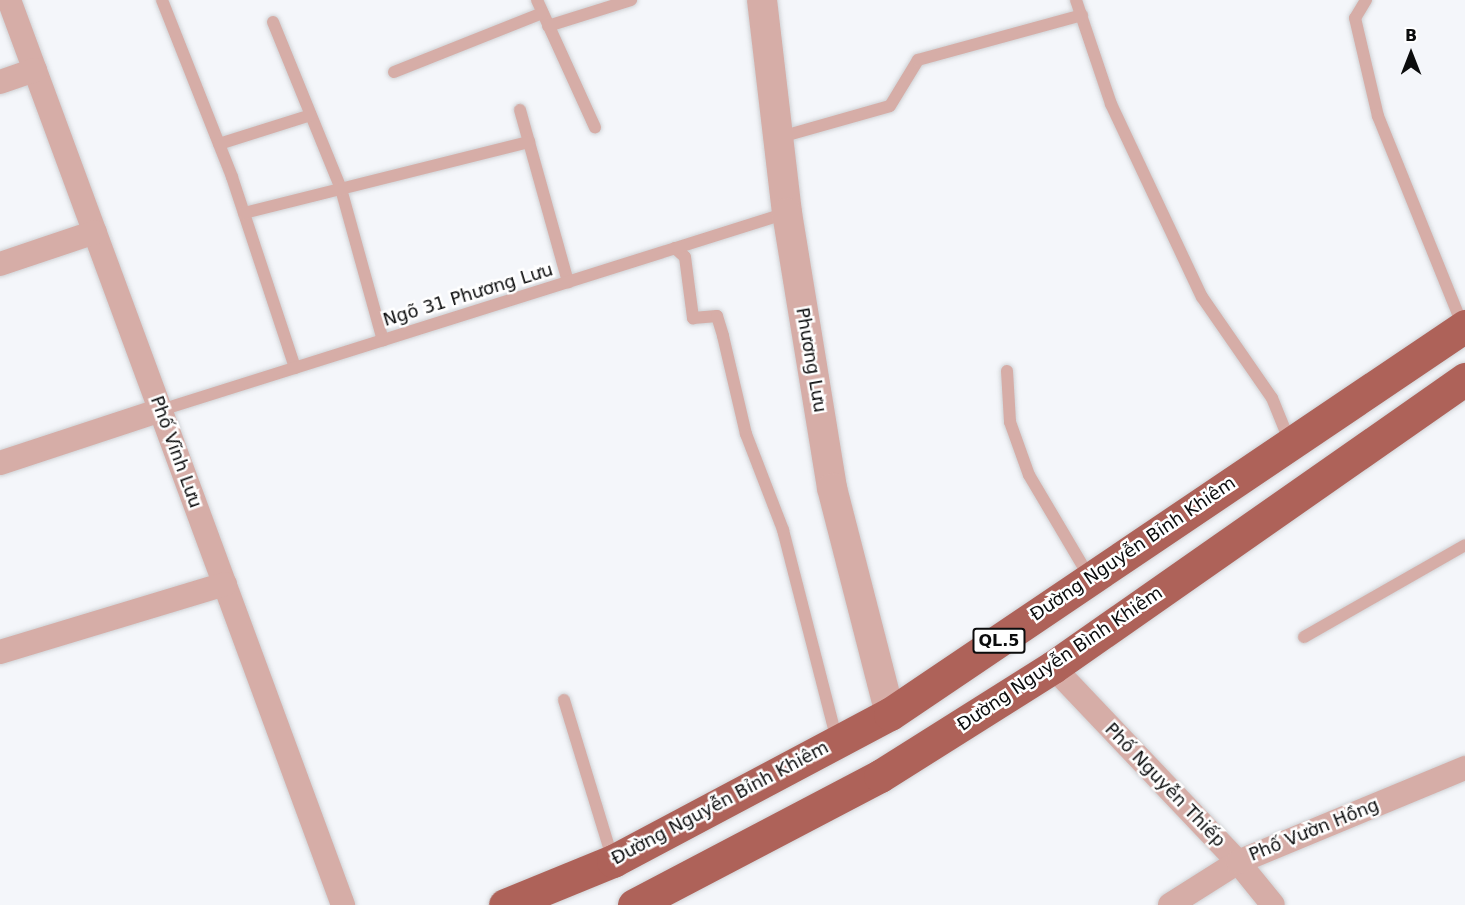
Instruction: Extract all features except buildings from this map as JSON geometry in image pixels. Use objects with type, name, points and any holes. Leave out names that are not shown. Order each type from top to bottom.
[{"type":"highway","name":"Đường Nguyễn Bỉnh Khiêm","points":[[505,905],[613,861],[890,714],[1290,442],[1464,327]]},
{"type":"highway","name":"Đường Nguyễn Bình Khiêm","points":[[634,905],[880,776],[1053,668],[1465,379]]},
{"type":"street","name":"Phố Vĩnh Lưu","points":[[9,0],[343,905]]},
{"type":"street","name":"Phương Lưu","points":[[762,0],[776,139],[832,488],[890,714]]},
{"type":"street","points":[[0,82],[35,70]]},
{"type":"street","points":[[0,264],[95,232]]},
{"type":"street","points":[[0,463],[161,411]]},
{"type":"street","points":[[0,652],[225,584]]},
{"type":"street","name":"Phố Nguyễn Thiếp","points":[[1053,668],[1238,862],[1273,905]]},
{"type":"street","name":"Phố Vườn Hồng","points":[[1170,905],[1238,862],[1465,768]]},
{"type":"lane","points":[[162,0],[219,144],[296,368]]},
{"type":"lane","points":[[537,0],[595,127]]},
{"type":"lane","points":[[548,26],[631,0]]},
{"type":"lane","points":[[1076,0],[1130,143],[1202,297],[1272,398],[1290,442]]},
{"type":"lane","points":[[1366,0],[1355,18],[1378,116],[1464,327]]},
{"type":"lane","points":[[394,72],[542,13]]},
{"type":"lane","points":[[776,139],[890,106],[918,60],[1082,15]]},
{"type":"lane","points":[[273,22],[340,189],[383,340]]},
{"type":"lane","points":[[520,110],[568,282]]},
{"type":"lane","points":[[219,144],[311,115]]},
{"type":"lane","points":[[244,213],[529,142]]},
{"type":"lane","name":"Ngõ 31 Phương Lưu","points":[[161,411],[787,213]]},
{"type":"lane","points":[[675,248],[685,257],[693,318],[717,316],[746,434],[783,530],[837,741]]},
{"type":"lane","points":[[1007,371],[1010,422],[1029,475],[1091,579]]},
{"type":"lane","points":[[1304,637],[1465,545]]},
{"type":"lane","points":[[564,700],[613,861]]}]
